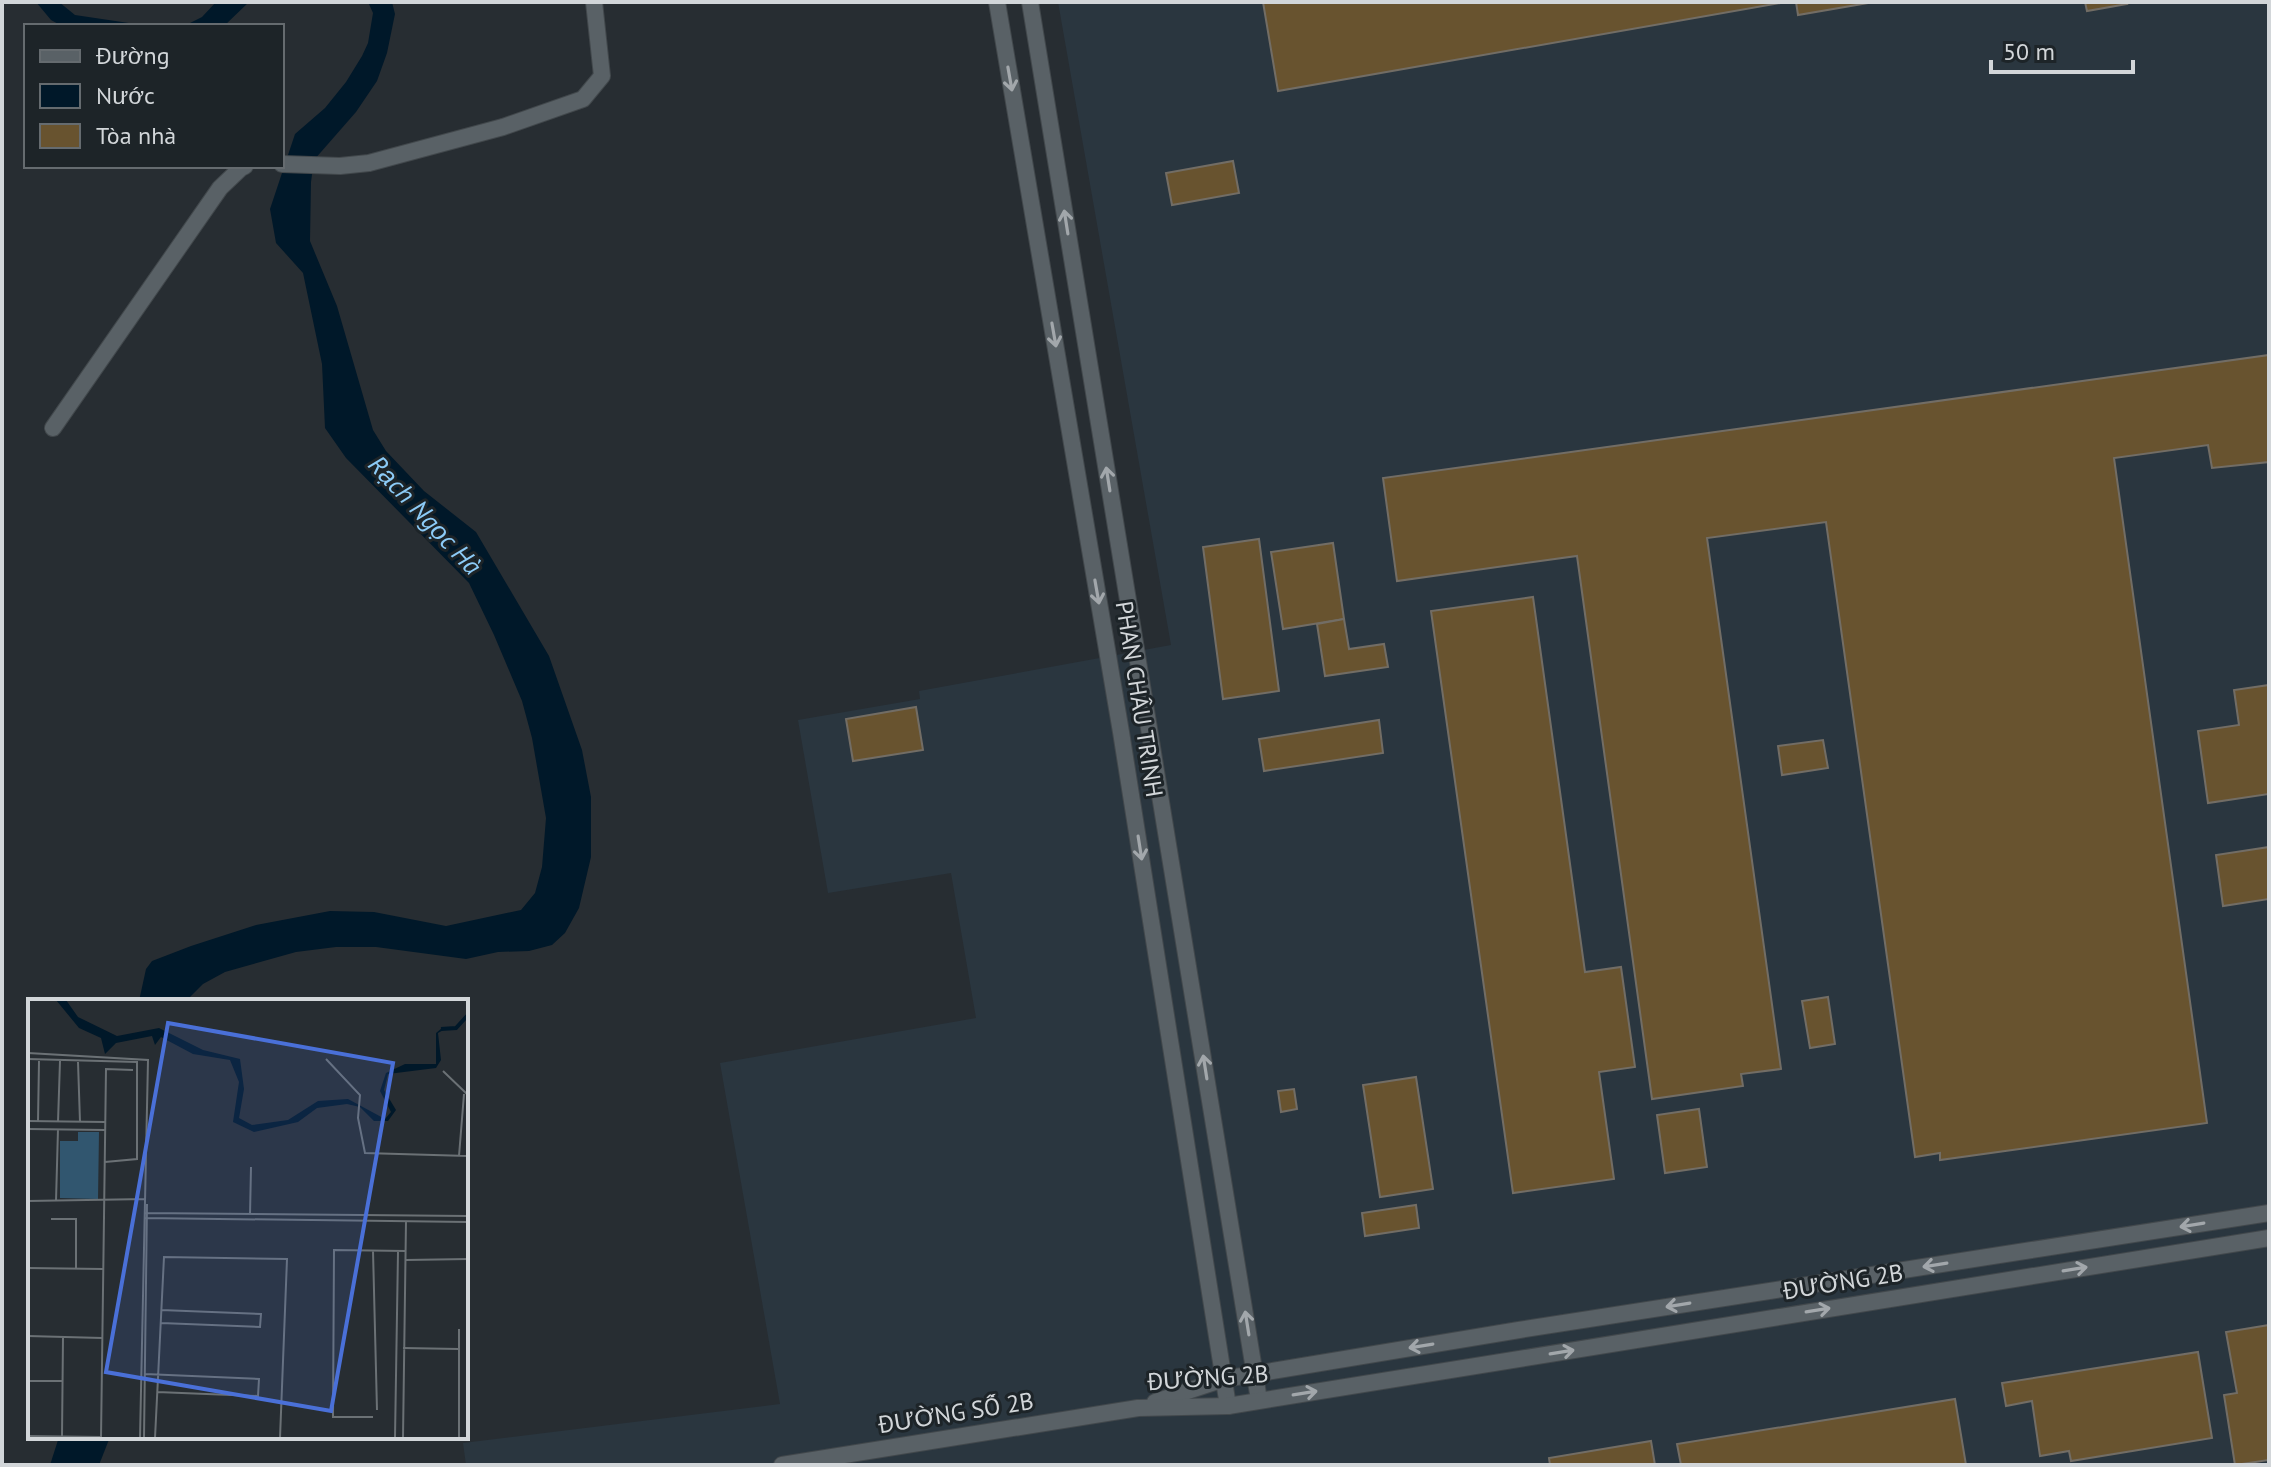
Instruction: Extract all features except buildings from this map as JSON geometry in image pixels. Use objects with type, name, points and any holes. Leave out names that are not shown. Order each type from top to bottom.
[{"type":"street","points":[[284,164],[340,166],[369,163],[503,127],[583,99],[602,76],[594,2]]},
{"type":"street","name":"PHAN CHÂU TRINH","points":[[997,2],[1121,732],[1228,1406]]},
{"type":"street","name":"PHAN CHÂU TRINH","points":[[1030,2],[1259,1400]]},
{"type":"street","points":[[53,428],[220,188],[241,168]]},
{"type":"street","name":"ĐƯỜNG 2B","points":[[1138,1408],[1224,1379],[2269,1213]]},
{"type":"street","name":"ĐƯỜNG 2B","points":[[1138,1408],[1228,1406],[2269,1238]]},
{"type":"street","name":"ĐƯỜNG SỐ 2B","points":[[782,1465],[1138,1408]]},
{"type":"shaded area","points":[[1058,2],[2269,2],[2269,1465],[466,1465],[463,1443],[780,1404],[720,1063],[976,1018],[951,873],[828,893],[798,720],[920,699],[919,691],[1171,645]]},
{"type":"water","points":[[36,2],[59,2],[75,15],[136,24],[58,24]]},
{"type":"water","points":[[216,2],[249,2],[226,24],[188,24],[202,17]]},
{"type":"water","name":"Rạch Ngọc Hà","points":[[368,2],[392,2],[395,14],[387,53],[377,81],[356,112],[314,160],[310,241],[337,306],[373,430],[386,451],[424,491],[476,532],[549,656],[582,750],[591,797],[591,857],[579,908],[565,933],[552,945],[529,951],[498,952],[466,959],[376,947],[336,947],[296,952],[225,972],[203,984],[188,999],[139,999],[146,969],[152,961],[256,925],[330,911],[374,912],[446,926],[521,910],[535,893],[542,867],[546,818],[532,738],[522,701],[494,635],[469,583],[346,458],[325,428],[322,364],[303,273],[276,243],[270,209],[295,134],[325,108],[346,82],[368,43],[373,13]]},
{"type":"water","points":[[58,1439],[109,1439],[99,1465],[50,1465]]}]
